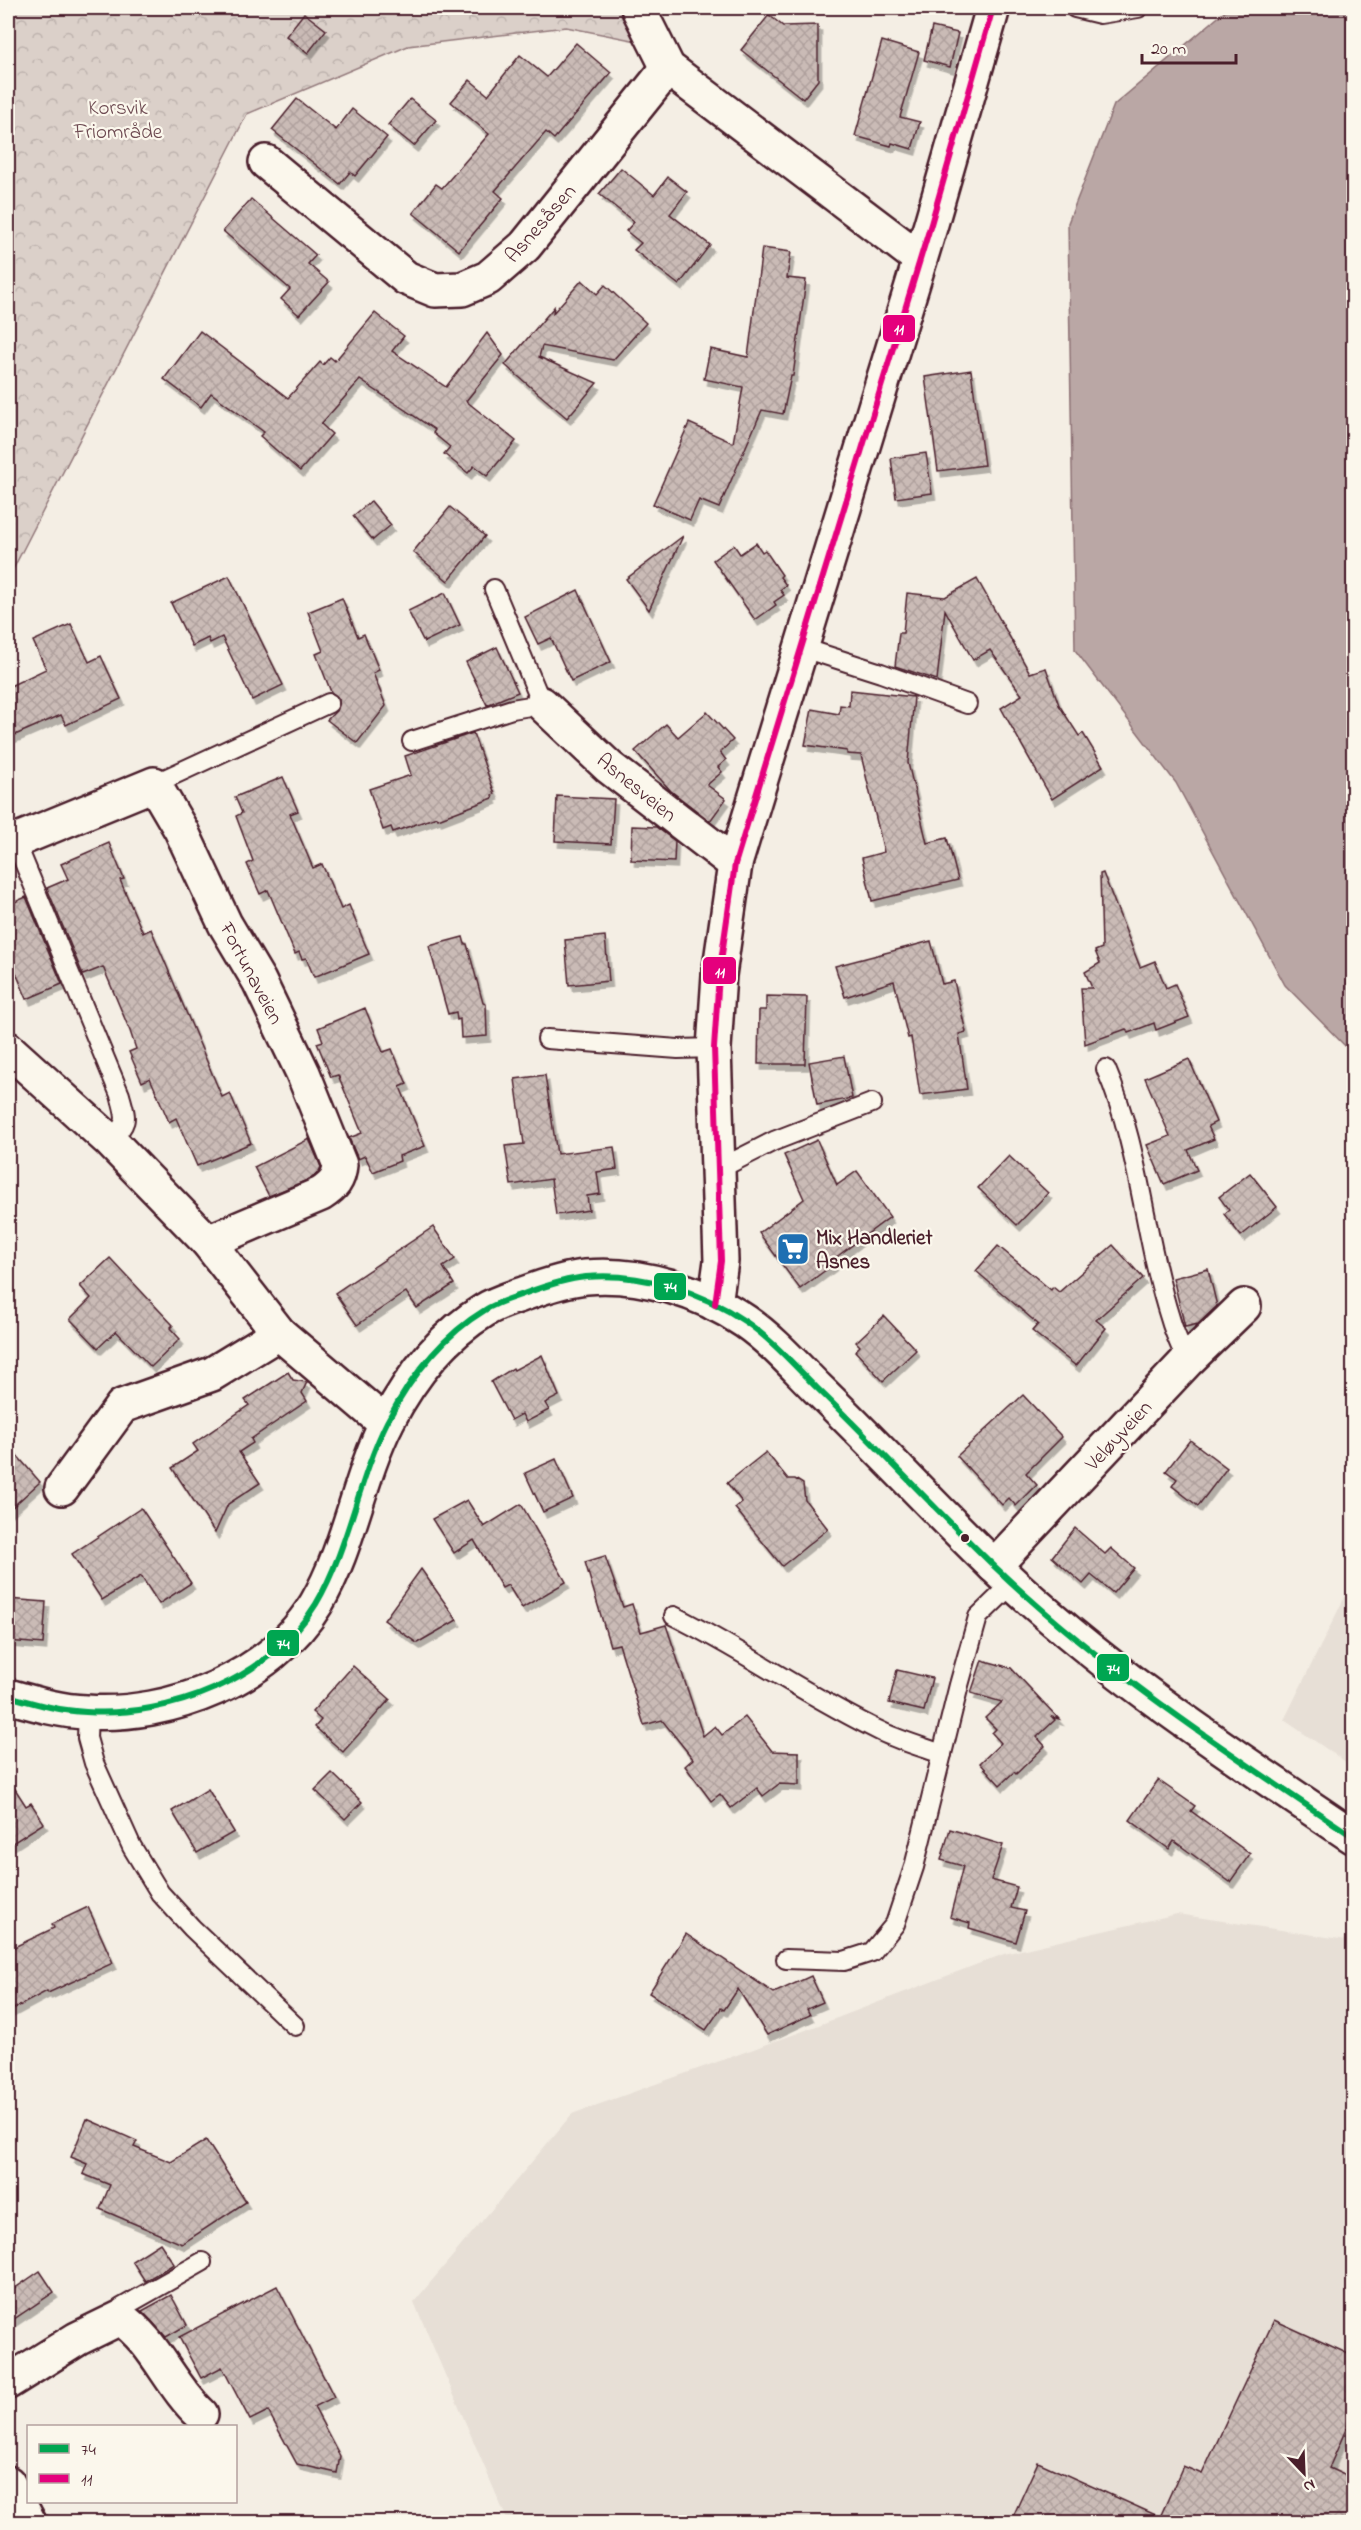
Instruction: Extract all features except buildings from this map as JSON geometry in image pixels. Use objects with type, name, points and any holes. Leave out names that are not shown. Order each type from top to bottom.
[{"type":"street","points":[[638,8],[668,68],[920,259]]},
{"type":"street","points":[[715,1304],[721,1261],[714,1048],[719,975],[735,864],[920,259],[993,8]]},
{"type":"street","name":"Asnesåsen","points":[[266,162],[406,278],[435,290],[462,289],[488,278],[525,246],[668,68]]},
{"type":"street","name":"Asnesveien","points":[[542,704],[609,767],[735,864]]},
{"type":"street","points":[[10,843],[154,784]]},
{"type":"street","name":"Fortunaveien","points":[[154,784],[181,830],[225,924],[260,981],[303,1072],[340,1165],[334,1186],[321,1194],[208,1242]]},
{"type":"street","points":[[8,1049],[110,1141],[208,1242],[279,1333],[386,1424]]},
{"type":"street","points":[[8,1696],[53,1708],[88,1713],[137,1710],[179,1702],[219,1686],[257,1665],[289,1639],[316,1603],[337,1555],[386,1424],[415,1376],[449,1336],[488,1308],[543,1287],[586,1277],[634,1279],[680,1289],[715,1304],[748,1324],[891,1460],[1003,1574],[1078,1641],[1136,1686],[1353,1837]]},
{"type":"street","name":"Veløyveien","points":[[1003,1574],[1187,1361],[1244,1306]]},
{"type":"street","points":[[62,1488],[122,1406],[212,1374],[279,1333]]},
{"type":"street","points":[[8,2382],[77,2339],[120,2318],[135,2328],[166,2372],[201,2414]]},
{"type":"street","points":[[8,2483],[29,2523]]},
{"type":"lane","points":[[1075,8],[1100,14],[1138,8]]},
{"type":"lane","points":[[412,741],[512,709],[542,704],[494,590]]},
{"type":"lane","points":[[802,648],[967,704]]},
{"type":"lane","points":[[154,784],[329,703]]},
{"type":"lane","points":[[10,843],[21,855],[120,1095],[126,1117],[124,1126],[110,1141]]},
{"type":"lane","points":[[547,1039],[678,1049],[714,1048]]},
{"type":"lane","points":[[1106,1069],[1115,1090],[1136,1169],[1170,1319],[1187,1361]]},
{"type":"lane","points":[[718,1170],[774,1141],[872,1102]]},
{"type":"lane","points":[[786,1959],[844,1961],[863,1955],[872,1952],[895,1924],[914,1867],[978,1617],[1003,1574]]},
{"type":"lane","points":[[674,1616],[715,1636],[799,1688],[883,1733],[942,1754]]},
{"type":"lane","points":[[88,1713],[87,1738],[94,1763],[132,1848],[160,1893],[192,1928],[295,2026]]},
{"type":"lane","points":[[120,2318],[121,2308],[202,2262]]},
{"type":"shaded area","points":[[1229,8],[1353,8],[1353,1054],[1285,985],[1176,783],[1075,650],[1068,223],[1114,105]]},
{"type":"shaded area","points":[[1353,1580],[1354,1767],[1284,1720]]},
{"type":"shaded area","points":[[1177,1914],[1353,1941],[1353,2522],[508,2522],[414,2302],[572,2114],[798,2033],[1004,1954]]},
{"type":"green space","name":"Korsvik Friområde","points":[[8,8],[638,8],[657,45],[566,27],[408,46],[247,114],[8,579]]},
{"type":"transit line","name":"11","points":[[715,1304],[721,1261],[714,1048],[719,975],[735,864],[931,224],[993,8]]},
{"type":"transit line","name":"74","points":[[8,1696],[66,1710],[118,1712],[151,1708],[184,1700],[216,1688],[246,1672],[273,1653],[297,1630],[316,1604],[337,1560],[368,1467],[387,1422],[417,1374],[441,1345],[469,1320],[505,1300],[571,1279],[607,1276],[627,1278],[648,1281],[690,1293],[710,1301],[756,1329],[993,1565],[1077,1640],[1167,1708],[1354,1837]]},
{"type":"place","name":"Mix Handleriet Asnes","points":[[793,1249]]}]
